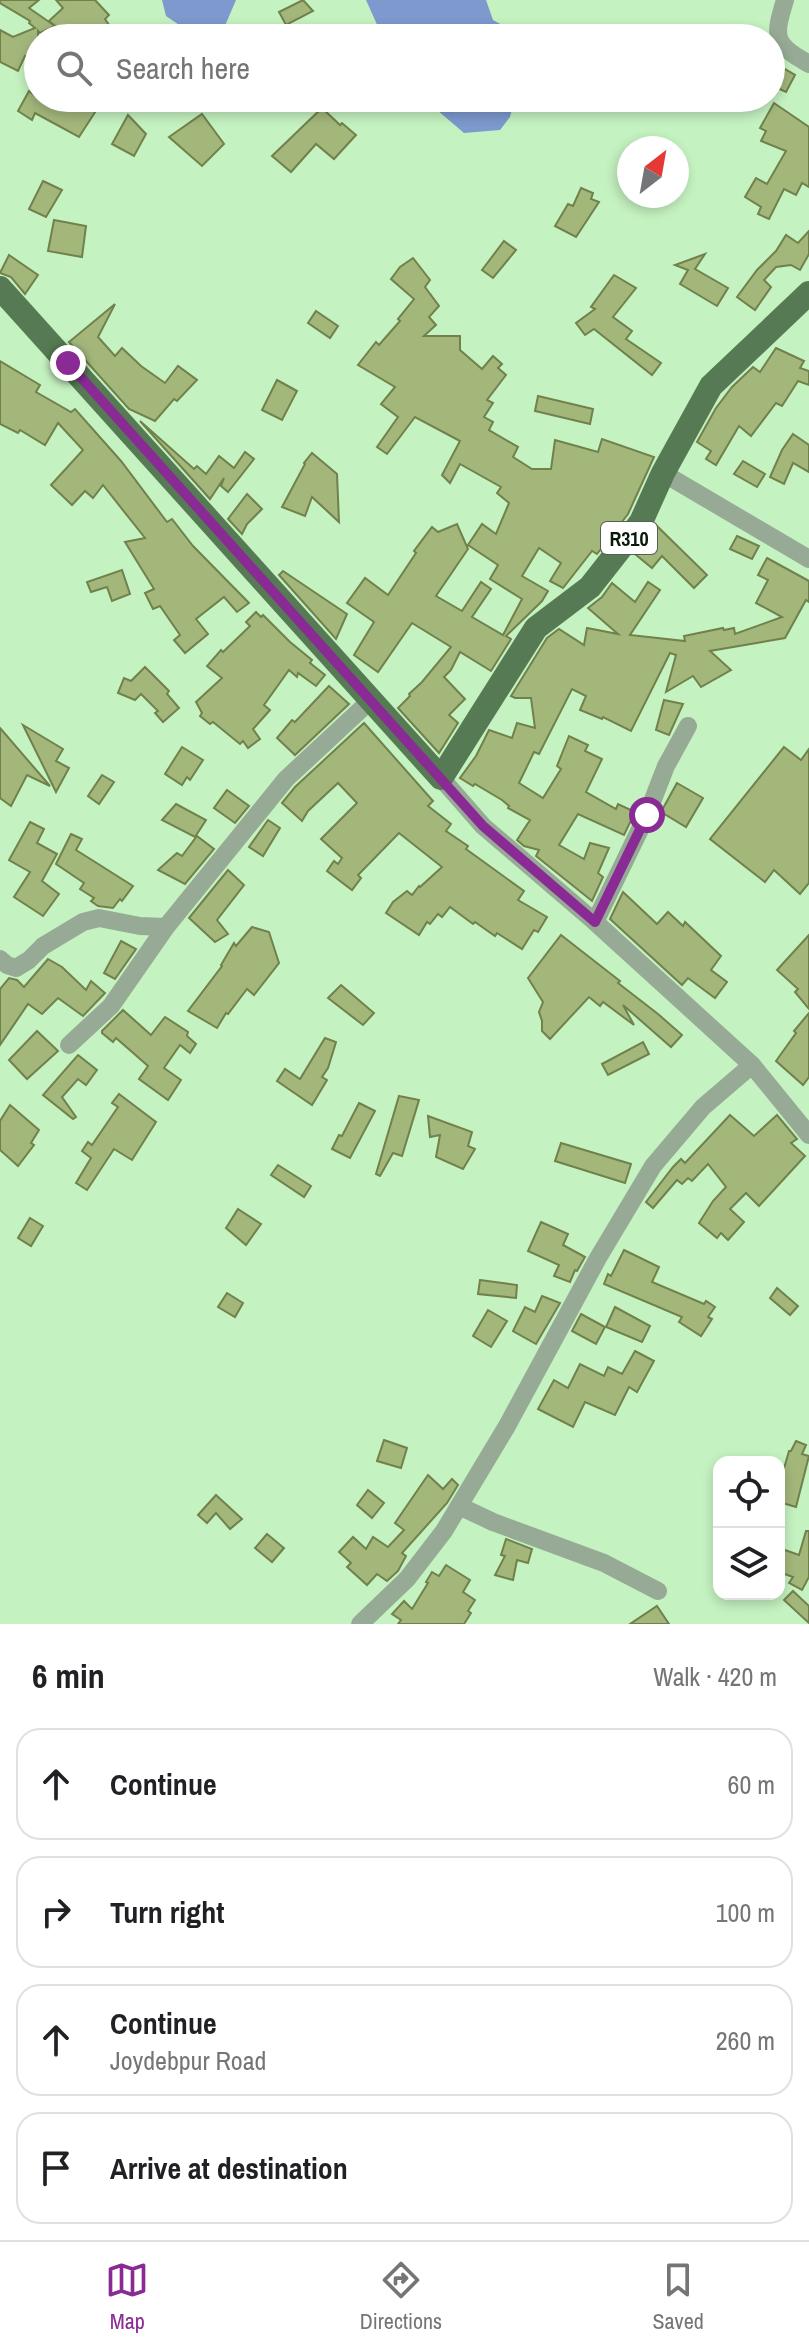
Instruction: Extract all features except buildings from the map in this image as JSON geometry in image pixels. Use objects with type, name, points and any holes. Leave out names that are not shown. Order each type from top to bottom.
[{"type":"main road","points":[[0,288],[441,778]]},
{"type":"main road","name":"R310","points":[[441,778],[536,628],[590,587],[641,522],[663,473],[711,386],[809,293]]},
{"type":"street","points":[[778,24],[785,0]]},
{"type":"street","points":[[785,50],[809,64]]},
{"type":"street","points":[[663,473],[809,559]]},
{"type":"street","points":[[69,1045],[111,1006],[166,927],[286,779],[371,700]]},
{"type":"street","points":[[595,922],[647,815],[666,766],[688,726]]},
{"type":"street","points":[[441,778],[483,826],[595,922],[752,1065],[809,1135]]},
{"type":"street","points":[[0,959],[16,968],[63,934],[83,922],[99,918],[140,926],[166,927]]},
{"type":"street","points":[[360,1624],[407,1579],[444,1531],[507,1426],[598,1258],[653,1166],[703,1107],[752,1065]]},
{"type":"street","points":[[459,1506],[493,1522],[604,1563],[658,1591]]},
{"type":"water","points":[[162,0],[236,0],[226,24],[178,24],[166,16]]},
{"type":"water","points":[[366,0],[486,0],[493,20],[500,24],[377,24]]},
{"type":"water","points":[[439,112],[511,112],[500,130],[464,133]]},
{"type":"route","points":[[68,363],[483,826],[595,922],[647,815]]}]
